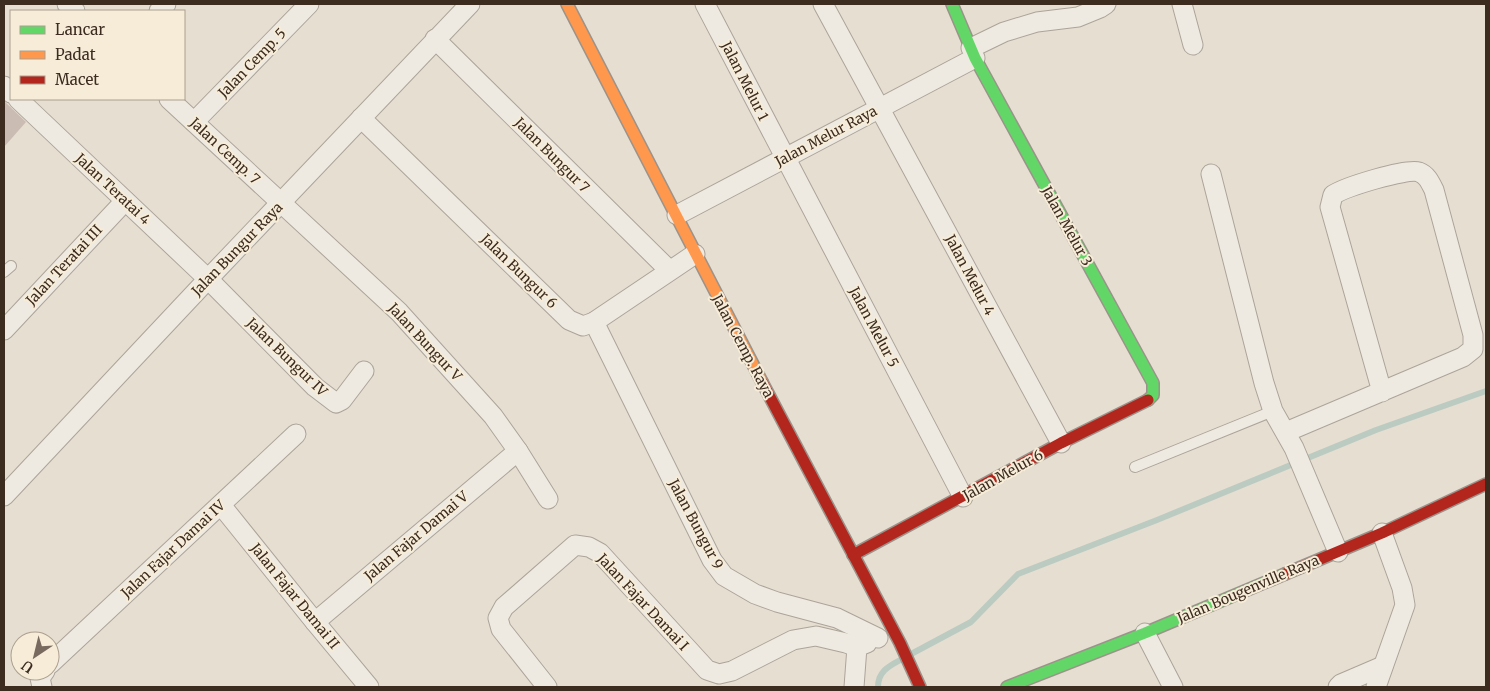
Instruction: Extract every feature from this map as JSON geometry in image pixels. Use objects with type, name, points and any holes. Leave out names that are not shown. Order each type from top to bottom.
[{"type":"street","name":"Jalan Cemp. 5","points":[[194,122],[309,4]]},
{"type":"street","name":"Jalan Bungur Raya","points":[[4,496],[470,4]]},
{"type":"street","name":"Jalan Cemp. Raya","points":[[567,4],[677,215],[695,254],[853,555],[891,638],[915,673],[920,687]]},
{"type":"street","name":"Jalan Melur 1","points":[[705,4],[785,158]]},
{"type":"street","name":"Jalan Melur 4","points":[[823,4],[1061,443]]},
{"type":"street","name":"Jalan Melur 3","points":[[952,4],[973,53],[1153,383],[1153,395]]},
{"type":"street","name":"Jalan Melur Raya","points":[[677,215],[879,107],[973,53],[1004,32],[1038,22],[1078,17],[1106,4]]},
{"type":"street","points":[[1182,4],[1193,44]]},
{"type":"street","name":"Jalan Bungur 7","points":[[435,39],[669,270]]},
{"type":"street","name":"Jalan Teratai 4","points":[[19,100],[208,279]]},
{"type":"street","name":"Jalan Cemp. 7","points":[[170,100],[282,203]]},
{"type":"street","name":"Jalan Bungur 6","points":[[361,118],[569,320],[582,326],[594,322]]},
{"type":"street","name":"Jalan Melur 5","points":[[785,158],[963,497]]},
{"type":"street","points":[[1290,440],[1382,392],[1463,358],[1473,349],[1473,335],[1434,190],[1428,178],[1418,172],[1398,174],[1342,190],[1332,195],[1330,207],[1382,392]]},
{"type":"street","points":[[1211,174],[1264,383],[1273,411],[1290,440],[1338,552]]},
{"type":"street","name":"Jalan Teratai III","points":[[4,330],[125,201]]},
{"type":"street","name":"Jalan Bungur V","points":[[282,203],[400,312],[493,416],[518,451],[548,499]]},
{"type":"street","points":[[594,322],[695,254]]},
{"type":"street","name":"Jalan Bungur IV","points":[[208,279],[315,387],[332,401],[336,403],[342,400],[364,370]]},
{"type":"street","name":"Jalan Bungur 9","points":[[594,322],[712,560],[724,576],[755,594],[837,618],[891,638]]},
{"type":"street","name":"Jalan Melur 6","points":[[853,555],[1061,443],[1146,402],[1153,395]]},
{"type":"street","name":"Jalan Fajar Damai IV","points":[[60,655],[296,434]]},
{"type":"street","name":"Jalan Fajar Damai V","points":[[315,622],[518,451]]},
{"type":"street","name":"Jalan Bougenville Raya","points":[[1007,687],[1145,633],[1338,552],[1486,484]]},
{"type":"street","name":"Jalan Fajar Damai II","points":[[221,505],[369,687]]},
{"type":"street","points":[[1376,687],[1405,605],[1402,588],[1382,533]]},
{"type":"street","name":"Jalan Fajar Damai I","points":[[547,687],[501,629],[498,618],[504,607],[575,545],[589,547],[600,553],[707,670],[719,674],[732,671],[793,640],[816,636],[846,642],[857,647]]},
{"type":"street","points":[[1145,633],[1173,687]]},
{"type":"street","points":[[854,687],[857,647],[891,638]]},
{"type":"street","points":[[1338,687],[1383,666]]},
{"type":"lane","points":[[1134,467],[1273,411]]},
{"type":"building","points":[[4,101],[26,122],[4,147]]},
{"type":"waterway","points":[[913,653],[971,622],[1018,574],[1157,520],[1376,430],[1486,391]]},
{"type":"waterway","points":[[878,687],[878,681],[882,673],[902,659]]},
{"type":"traffic: fast","points":[[952,4],[975,58],[1153,383],[1153,395],[1148,400]]},
{"type":"traffic: fast","points":[[1007,687],[1145,633],[1285,574]]},
{"type":"traffic: slow","points":[[567,4],[762,382]]},
{"type":"traffic: jam","points":[[762,382],[900,643],[920,687]]},
{"type":"traffic: jam","points":[[853,555],[1061,443],[1148,400]]},
{"type":"traffic: jam","points":[[1285,574],[1382,533],[1486,484]]}]
